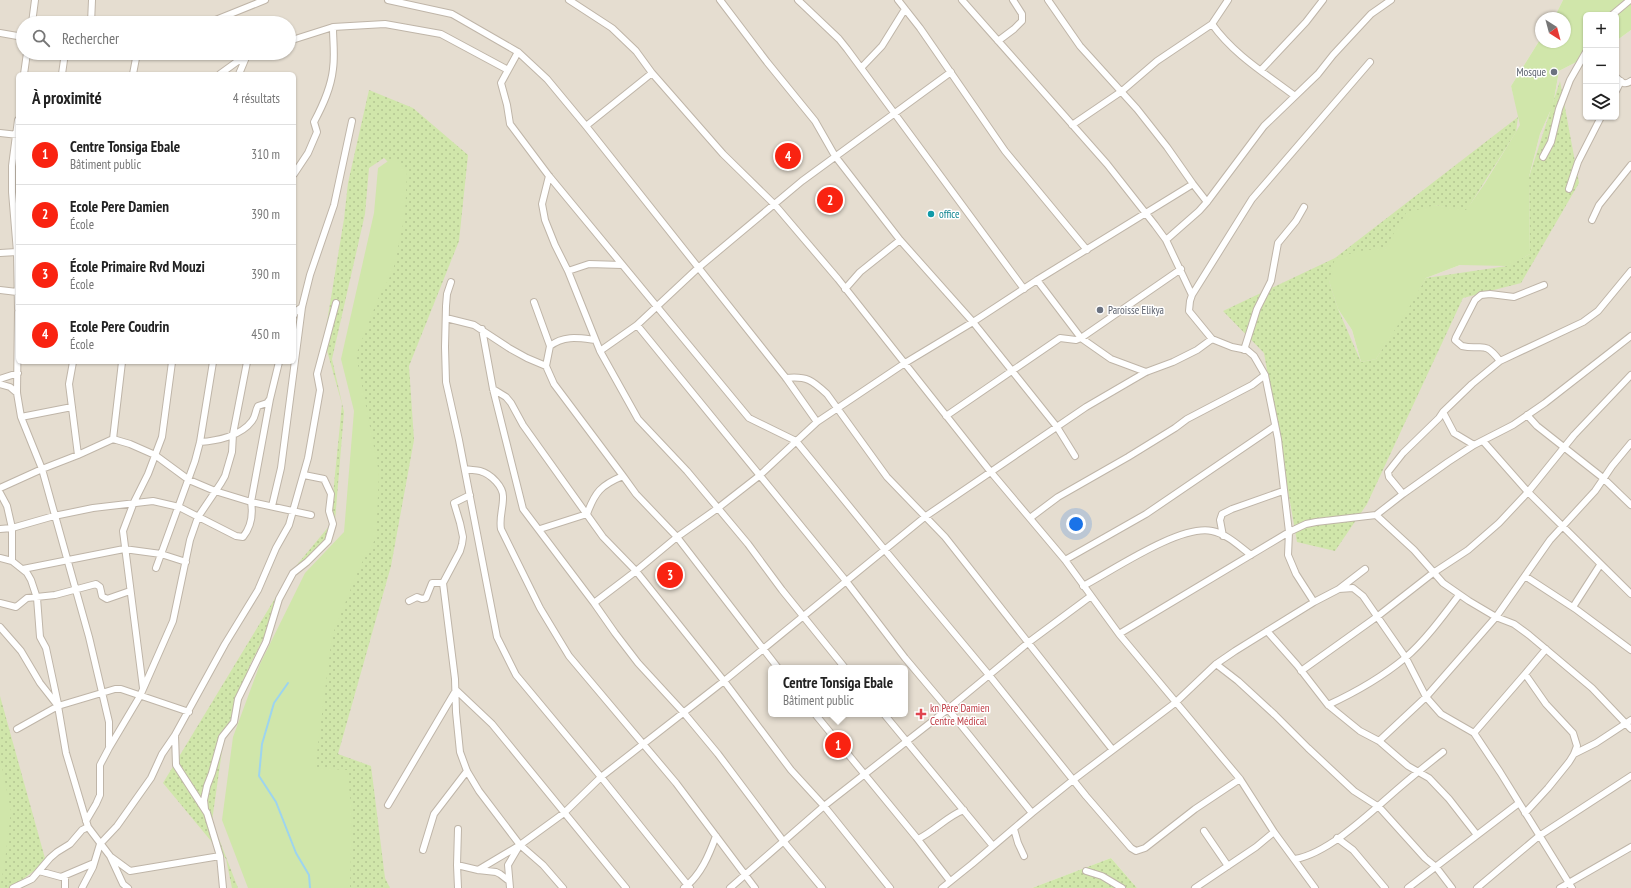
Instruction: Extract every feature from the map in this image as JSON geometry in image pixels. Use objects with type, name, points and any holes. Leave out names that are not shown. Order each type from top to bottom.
[{"type":"street","points":[[33,16],[35,0]]},
{"type":"street","points":[[91,16],[92,0]]},
{"type":"street","points":[[225,16],[265,0]]},
{"type":"street","points":[[388,0],[452,14],[518,52],[547,79],[786,378],[817,422]]},
{"type":"street","points":[[569,0],[612,28],[636,51],[652,73],[723,154],[775,205],[905,363],[990,471],[1065,560],[1119,634],[1175,703],[1240,779],[1274,832],[1316,888]]},
{"type":"street","points":[[720,0],[814,122],[835,156],[900,240],[973,322],[1012,370],[1057,427],[1074,456]]},
{"type":"street","points":[[798,0],[839,39],[1024,289]]},
{"type":"street","points":[[898,0],[951,72],[1004,151],[1087,250]]},
{"type":"street","points":[[962,0],[1107,164],[1166,240],[1192,295]]},
{"type":"street","points":[[998,41],[1022,21],[1022,14],[1013,0]]},
{"type":"street","points":[[1048,0],[1080,46],[1122,91],[1167,147],[1207,202]]},
{"type":"street","points":[[1072,125],[1122,91],[1157,61],[1212,24],[1228,0]]},
{"type":"street","points":[[1261,70],[1306,22],[1323,0]]},
{"type":"street","points":[[1166,240],[1195,215],[1207,202],[1264,126],[1318,74],[1357,28],[1382,2],[1391,0]]},
{"type":"street","points":[[1616,12],[1630,0]]},
{"type":"street","points":[[861,68],[882,46],[905,9]]},
{"type":"street","points":[[296,39],[333,27],[385,24],[437,33],[508,70]]},
{"type":"street","points":[[1212,24],[1228,43],[1295,96]]},
{"type":"street","points":[[296,171],[308,153],[318,132],[314,122],[322,107],[329,88],[333,68],[333,27]]},
{"type":"street","points":[[0,33],[16,36]]},
{"type":"street","points":[[518,52],[500,85],[507,105],[510,124],[549,176],[749,418],[796,441],[989,675],[1073,780],[1131,848],[1136,851],[1145,848],[1195,809],[1240,779]]},
{"type":"street","points":[[1543,157],[1551,142],[1559,109],[1570,80],[1583,57]]},
{"type":"street","points":[[24,72],[26,60]]},
{"type":"street","points":[[62,72],[64,60]]},
{"type":"street","points":[[133,72],[135,60]]},
{"type":"street","points":[[223,72],[239,60]]},
{"type":"street","points":[[240,72],[245,60]]},
{"type":"street","points":[[1314,602],[1302,586],[1288,555],[1289,532],[1284,491],[1275,426],[1265,375],[1254,356],[1244,350],[1212,339],[1190,314],[1188,308],[1192,295],[1252,199],[1370,62]]},
{"type":"street","points":[[600,351],[637,325],[698,268],[802,181],[951,72]]},
{"type":"street","points":[[586,126],[652,73]]},
{"type":"street","points":[[1619,80],[1626,84],[1631,81]]},
{"type":"street","points":[[1569,189],[1578,162],[1599,120]]},
{"type":"street","points":[[296,353],[302,307],[310,275],[334,205],[352,122]]},
{"type":"street","points":[[0,133],[16,135]]},
{"type":"street","points":[[16,141],[12,166],[12,192],[16,206]]},
{"type":"street","points":[[1592,220],[1599,206],[1631,165]]},
{"type":"street","points":[[549,176],[542,204],[543,212],[552,239],[568,271],[600,351],[638,419],[687,471],[748,544],[843,665]]},
{"type":"street","points":[[594,603],[677,537],[718,508],[759,476],[817,422],[905,363],[1193,184]]},
{"type":"street","points":[[1244,350],[1258,309],[1271,281],[1278,243],[1296,221],[1304,207]]},
{"type":"street","points":[[845,289],[860,272],[900,240]]},
{"type":"street","points":[[0,253],[16,252]]},
{"type":"street","points":[[568,271],[589,264],[622,265]]},
{"type":"street","points":[[946,416],[1060,338],[1076,340],[1081,338],[1181,269]]},
{"type":"street","points":[[1403,494],[1389,477],[1388,472],[1403,453],[1439,418],[1443,412],[1472,384],[1500,362],[1583,322],[1598,311],[1631,271]]},
{"type":"street","points":[[1037,280],[1081,338],[1111,359],[1146,372]]},
{"type":"street","points":[[451,282],[447,294],[445,347],[446,382],[465,470],[497,637],[516,675],[601,776],[687,887],[699,872],[710,852],[716,836]]},
{"type":"street","points":[[1500,362],[1494,354],[1484,346],[1462,346],[1455,340],[1475,300],[1485,294],[1514,297],[1544,285]]},
{"type":"street","points":[[0,290],[16,292]]},
{"type":"street","points":[[534,302],[550,346],[546,366],[554,384],[636,494],[677,537],[776,665]]},
{"type":"street","points":[[82,888],[92,871],[100,844],[117,826],[152,778],[162,754],[189,712],[225,644],[258,590],[276,548],[289,525],[308,458],[320,390],[317,374],[336,303]]},
{"type":"street","points":[[296,312],[302,307]]},
{"type":"street","points":[[446,318],[474,325],[509,348],[546,366]]},
{"type":"street","points":[[637,325],[846,581],[905,658],[1032,813]]},
{"type":"street","points":[[482,329],[493,390],[523,509],[540,529],[615,633],[638,662],[684,713],[718,754],[784,842],[822,888]]},
{"type":"street","points":[[1119,634],[1289,532],[1306,524],[1376,515],[1403,494],[1474,445],[1513,425],[1631,336]]},
{"type":"street","points":[[550,346],[572,337],[595,340]]},
{"type":"street","points":[[478,870],[520,845],[564,813],[601,776],[724,681],[926,516],[1086,407],[1146,372],[1191,353],[1212,339]]},
{"type":"street","points":[[18,364],[17,393],[22,417],[42,469],[89,638],[109,722],[109,748]]},
{"type":"street","points":[[73,364],[70,384],[78,455]]},
{"type":"street","points":[[114,440],[122,364]]},
{"type":"street","points":[[143,688],[123,531],[134,502],[156,455],[163,431],[172,364]]},
{"type":"street","points":[[156,568],[189,480],[200,442],[213,364]]},
{"type":"street","points":[[13,888],[32,879],[44,864],[57,852],[70,844],[87,824],[98,800],[100,795],[99,769],[109,748],[140,696],[175,615],[192,534],[198,516],[221,483],[229,464],[233,434],[247,364]]},
{"type":"street","points":[[0,529],[12,528],[54,516],[93,508],[134,502],[153,501],[179,508],[236,536],[243,537],[249,527],[253,514],[251,502],[270,399],[279,364]]},
{"type":"street","points":[[272,506],[281,468],[295,364]]},
{"type":"street","points":[[0,379],[18,373]]},
{"type":"street","points":[[1301,671],[1378,616],[1434,573],[1468,550],[1499,523],[1528,492],[1574,435],[1631,374]]},
{"type":"street","points":[[1030,518],[1058,497],[1128,457],[1187,419],[1252,386],[1265,375]]},
{"type":"street","points":[[786,378],[801,377],[809,379],[827,394],[887,477],[945,537],[1112,749]]},
{"type":"street","points":[[0,384],[10,387],[17,393]]},
{"type":"street","points":[[493,390],[506,397],[511,403],[523,425],[603,537],[636,570],[724,681],[791,770],[824,806],[890,888]]},
{"type":"street","points":[[200,442],[213,441],[245,428],[252,422],[258,406],[267,403],[270,399]]},
{"type":"street","points":[[22,417],[72,407]]},
{"type":"street","points":[[1443,412],[1454,433],[1474,445]]},
{"type":"street","points":[[1527,415],[1538,426],[1603,478],[1631,505]]},
{"type":"street","points":[[1065,560],[1146,514],[1275,426]]},
{"type":"street","points":[[0,488],[42,469],[114,440],[130,444],[156,455],[189,480],[215,491],[251,502],[311,515]]},
{"type":"street","points":[[1483,441],[1528,492],[1600,565],[1631,594]]},
{"type":"street","points":[[1379,741],[1426,697],[1496,617],[1550,540],[1595,491],[1603,478],[1631,443]]},
{"type":"street","points":[[465,470],[480,471],[487,474],[501,488],[504,498],[499,521],[500,529],[540,608],[569,656],[676,783],[755,888]]},
{"type":"street","points":[[223,888],[220,856],[205,809],[204,800],[207,786],[222,737],[234,722],[238,699],[266,642],[279,599],[293,573],[307,562],[315,552],[326,544],[333,524],[329,511],[330,491],[324,479],[304,475]]},
{"type":"street","points":[[540,529],[586,514],[594,496],[599,490],[604,485],[623,476]]},
{"type":"street","points":[[1223,536],[1220,520],[1222,514],[1284,491]]},
{"type":"street","points":[[0,493],[7,506],[12,528],[12,561]]},
{"type":"street","points":[[470,495],[454,503],[463,537],[462,544],[454,564],[443,583],[456,690],[456,712],[460,752],[467,771],[479,791],[520,845],[543,865],[563,888]]},
{"type":"street","points":[[1376,515],[1414,550],[1444,583],[1459,595],[1496,617],[1514,624],[1592,688],[1630,724],[1574,754]]},
{"type":"street","points":[[1083,586],[1139,553],[1179,536],[1194,532],[1210,531],[1223,536],[1233,541],[1251,555]]},
{"type":"street","points":[[22,569],[124,548],[161,554],[186,562]]},
{"type":"street","points":[[0,558],[12,561],[22,569],[31,580],[37,598],[40,637],[46,648],[66,753],[87,824],[110,856],[125,886]]},
{"type":"street","points":[[1573,607],[1600,565]]},
{"type":"street","points":[[942,888],[1112,749],[1175,703],[1216,664],[1314,602],[1339,589],[1364,569]]},
{"type":"street","points":[[1525,576],[1573,607],[1631,650]]},
{"type":"street","points":[[409,601],[417,597],[422,599],[426,598],[432,583],[443,583]]},
{"type":"street","points":[[0,603],[16,607],[27,598],[37,598],[98,585],[102,596],[107,599],[130,591]]},
{"type":"street","points":[[1339,589],[1353,588],[1359,592],[1378,616],[1406,658],[1426,697],[1441,714],[1474,733],[1570,885]]},
{"type":"street","points":[[1328,705],[1359,691],[1384,675],[1406,658],[1459,595]]},
{"type":"street","points":[[730,888],[824,806],[907,742],[1029,642],[1091,596]]},
{"type":"street","points":[[0,627],[20,651],[40,683],[58,706]]},
{"type":"street","points":[[1267,632],[1328,705],[1360,731],[1379,741],[1398,759],[1436,784],[1477,835]]},
{"type":"street","points":[[1474,733],[1546,649]]},
{"type":"street","points":[[1216,664],[1238,681],[1354,790],[1379,807],[1425,858],[1436,867],[1452,888]]},
{"type":"street","points":[[1525,674],[1546,704],[1573,733],[1577,746],[1574,754],[1548,788],[1525,813]]},
{"type":"street","points":[[17,729],[58,706],[118,689],[189,712]]},
{"type":"street","points":[[388,805],[456,690]]},
{"type":"street","points":[[456,690],[492,724],[626,888]]},
{"type":"street","points":[[818,717],[918,839],[950,881]]},
{"type":"street","points":[[886,717],[993,846]]},
{"type":"street","points":[[175,735],[176,765],[205,809]]},
{"type":"street","points":[[1295,859],[1314,854],[1338,838],[1379,807],[1443,752]]},
{"type":"street","points":[[423,850],[434,814],[467,771]]},
{"type":"street","points":[[1477,888],[1539,836],[1631,776]]},
{"type":"street","points":[[1408,888],[1519,803]]},
{"type":"street","points":[[918,839],[936,829],[953,814],[964,810]]},
{"type":"street","points":[[458,829],[458,888]]},
{"type":"street","points":[[1014,829],[1024,856]]},
{"type":"street","points":[[1204,831],[1228,866]]},
{"type":"street","points":[[1195,888],[1274,832]]},
{"type":"street","points":[[1338,838],[1353,850],[1385,888]]},
{"type":"street","points":[[509,885],[508,865],[520,845]]},
{"type":"street","points":[[1560,888],[1570,885],[1631,847]]},
{"type":"street","points":[[110,856],[130,871],[220,856]]},
{"type":"street","points":[[39,871],[58,877],[65,876],[94,863]]},
{"type":"street","points":[[457,865],[500,874],[509,885]]},
{"type":"street","points":[[125,886],[130,871]]},
{"type":"street","points":[[1086,871],[1102,876],[1122,888]]},
{"type":"street","points":[[64,888],[65,876]]},
{"type":"shaded area","points":[[0,0],[1563,0],[1557,12],[1535,12],[1535,48],[1511,86],[1521,124],[1466,211],[1338,309],[1352,330],[1361,362],[1426,278],[1460,265],[1483,264],[1530,254],[1529,177],[1540,134],[1553,105],[1559,71],[1583,59],[1583,120],[1619,120],[1619,39],[1631,30],[1631,888],[1137,888],[1111,858],[1032,888],[0,888]]},
{"type":"green space","points":[[1563,0],[1631,0],[1631,30],[1619,39],[1619,12],[1583,12],[1583,59],[1559,71],[1553,105],[1540,134],[1529,177],[1530,254],[1508,266],[1460,265],[1426,278],[1376,359],[1361,362],[1352,330],[1338,309],[1329,281],[1335,258],[1360,251],[1385,248],[1406,213],[1435,205],[1466,210],[1485,183],[1520,125],[1511,86],[1535,48],[1571,48],[1571,12],[1557,12]]},
{"type":"green space","points":[[1560,81],[1579,183],[1521,283],[1463,298],[1367,504],[1335,551],[1297,542],[1264,353],[1223,311],[1335,258],[1518,117],[1516,132],[1466,211],[1435,205],[1385,248],[1329,281],[1338,309],[1361,362],[1376,359],[1426,278],[1507,266],[1530,254],[1529,177]]},
{"type":"green space","points":[[369,90],[413,108],[468,155],[459,241],[409,366],[414,440],[391,566],[338,754],[371,766],[385,878],[390,888],[340,888],[306,769],[314,702],[369,474],[346,355],[397,171],[384,158],[369,168],[365,214],[332,359],[344,412],[334,533],[296,573],[250,665],[224,737],[212,821],[238,888],[232,888],[226,859],[163,783],[291,572],[330,525],[342,404],[324,340],[344,219],[348,183]]},
{"type":"green space","points":[[394,157],[407,171],[405,215],[393,271],[378,299],[356,355],[379,473],[376,538],[360,566],[332,636],[315,768],[347,770],[352,813],[350,888],[248,888],[222,820],[233,737],[260,664],[305,573],[344,532],[354,411],[341,359],[374,213],[378,168]]},
{"type":"green space","points":[[0,696],[46,862],[11,888],[0,888]]},
{"type":"green space","points":[[0,757],[11,811],[0,888]]},
{"type":"green space","points":[[1111,858],[1137,888],[1032,888]]},
{"type":"waterway","points":[[288,683],[274,703],[262,744],[259,776],[276,802],[296,853],[309,875],[310,888]]},
{"type":"place","name":"Mosque","points":[[1554,72]]},
{"type":"place","name":"Ecole Pere Coudrin","points":[[788,156]]},
{"type":"place","name":"Ecole Pere Damien","points":[[830,200]]},
{"type":"place","name":"office","points":[[931,214]]},
{"type":"place","name":"Paroisse Elikya","points":[[1100,310]]},
{"type":"place","name":"École Primaire Rvd Mouzi","points":[[670,575]]},
{"type":"place","name":"kn Père Damien Centre Médical","points":[[921,714]]},
{"type":"place","name":"Centre Tonsiga Ebale","points":[[838,745]]}]
